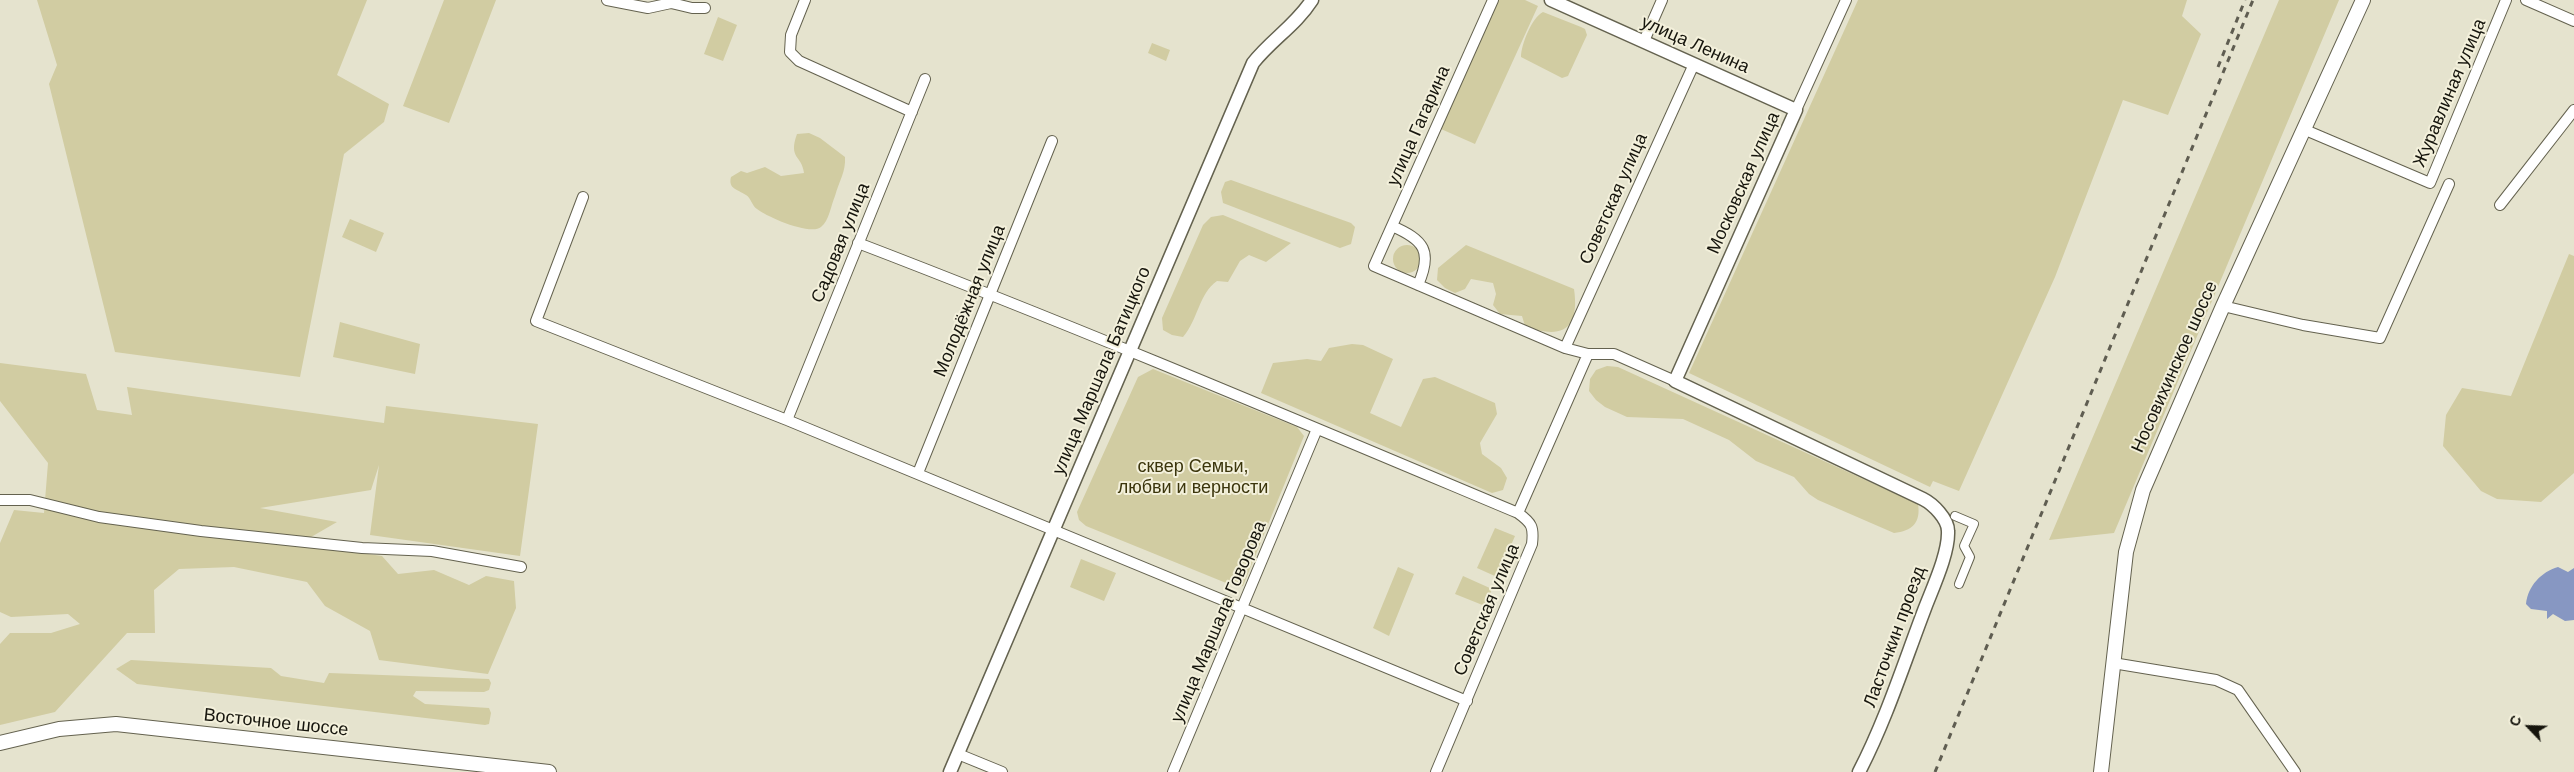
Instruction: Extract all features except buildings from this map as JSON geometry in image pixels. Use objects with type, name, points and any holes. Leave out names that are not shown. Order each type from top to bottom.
[{"type":"main road","name":"Носовихинское шоссе","points":[[2101,772],[2126,552],[2143,490],[2223,306],[2363,0]]},
{"type":"main road","name":"Восточное шоссе","points":[[0,743],[59,729],[116,724],[549,772]]},
{"type":"street","points":[[607,0],[648,8],[671,3],[692,8],[705,8]]},
{"type":"street","points":[[805,0],[791,35],[790,52],[799,61],[912,112]]},
{"type":"street","name":"улица Маршала Батицкого","points":[[950,772],[1253,62],[1264,49],[1300,17],[1312,0]]},
{"type":"street","name":"улица Гагарина","points":[[1418,285],[1374,266],[1493,0]]},
{"type":"street","name":"улица Ленина","points":[[1551,0],[1796,110]]},
{"type":"street","points":[[1644,41],[1662,0]]},
{"type":"street","name":"Московская улица","points":[[1675,381],[1846,0]]},
{"type":"street","name":"Журавлиная улица","points":[[2303,129],[2430,183],[2506,0]]},
{"type":"street","points":[[2526,0],[2573,18]]},
{"type":"street","name":"Советская улица","points":[[1564,348],[1694,64]]},
{"type":"street","name":"Садовая улица","points":[[787,420],[925,79]]},
{"type":"street","points":[[2500,204],[2574,110]]},
{"type":"street","name":"Молодёжная улица","points":[[918,473],[1052,141]]},
{"type":"street","points":[[2223,306],[2303,325],[2380,338],[2449,184]]},
{"type":"street","points":[[583,197],[536,321],[918,473],[1467,701]]},
{"type":"street","points":[[1392,226],[1411,235],[1424,248],[1426,266],[1418,285],[1564,348],[1588,354],[1614,354],[1675,381]]},
{"type":"street","points":[[858,243],[990,293],[1518,514],[1588,354]]},
{"type":"street","name":"Ласточкин проезд","points":[[1675,381],[1923,499],[1938,512],[1947,524],[1946,548],[1883,719],[1859,772]]},
{"type":"street","name":"улица Маршала Говорова","points":[[1174,772],[1317,429]]},
{"type":"street","points":[[0,500],[30,500],[99,517],[201,531],[362,548],[432,551],[521,567]]},
{"type":"street","name":"Советская улица","points":[[1436,772],[1532,544],[1534,530],[1527,519],[1518,514]]},
{"type":"street","points":[[1955,516],[1974,524],[1964,546],[1970,557],[1959,584]]},
{"type":"street","points":[[2113,663],[2216,680],[2238,690],[2295,772]]},
{"type":"street","points":[[958,754],[1002,772]]},
{"type":"green space","points":[[37,0],[367,0],[337,75],[389,104],[384,122],[344,154],[300,377],[115,352],[49,84],[57,65]]},
{"type":"green space","points":[[444,0],[496,0],[449,123],[403,106]]},
{"type":"green space","points":[[1498,0],[1525,0],[1538,6],[1475,144],[1441,129]]},
{"type":"green space","points":[[1858,0],[2187,0],[2182,16],[2201,34],[2168,115],[2123,100],[2055,277],[1959,491],[1933,481],[1930,487],[1689,373]]},
{"type":"green space","points":[[2279,0],[2339,0],[2114,533],[2049,540]]},
{"type":"green space","points":[[1543,12],[1585,29],[1587,35],[1568,76],[1562,78],[1521,57],[1528,32],[1535,19]]},
{"type":"green space","points":[[718,17],[737,25],[723,61],[704,54]]},
{"type":"green space","points":[[1152,43],[1170,50],[1166,61],[1148,53]]},
{"type":"green space","points":[[809,133],[820,138],[845,157],[843,172],[828,217],[821,227],[816,229],[808,229],[779,221],[762,212],[755,208],[748,196],[734,188],[730,181],[731,177],[741,171],[747,173],[765,167],[781,176],[804,173],[794,148],[797,134]]},
{"type":"green space","points":[[1231,180],[1351,223],[1355,227],[1351,244],[1340,248],[1223,203],[1221,192],[1225,182]]},
{"type":"green space","points":[[1223,215],[1291,243],[1266,262],[1249,255],[1240,261],[1228,282],[1217,281],[1206,292],[1192,323],[1183,337],[1172,335],[1163,330],[1162,318],[1203,225],[1211,217]]},
{"type":"green space","points":[[350,219],[384,233],[376,252],[342,237]]},
{"type":"green space","points":[[1407,245],[1417,249],[1421,259],[1417,269],[1407,273],[1397,269],[1393,259],[1397,249]]},
{"type":"green space","points":[[1466,245],[1574,289],[1574,314],[1571,322],[1565,328],[1549,332],[1525,326],[1522,316],[1500,314],[1493,305],[1496,294],[1493,283],[1471,279],[1465,289],[1455,293],[1445,288],[1437,280],[1438,268]]},
{"type":"green space","points":[[2569,254],[2574,256],[2574,473],[2541,502],[2497,499],[2481,491],[2443,446],[2446,415],[2462,388],[2511,396]]},
{"type":"green space","points":[[340,322],[420,344],[415,374],[333,357]]},
{"type":"green space","points":[[1352,344],[1363,345],[1393,359],[1370,413],[1401,427],[1423,379],[1435,377],[1495,403],[1497,414],[1480,443],[1482,454],[1501,468],[1507,478],[1503,490],[1492,493],[1261,393],[1273,363],[1307,359],[1321,361],[1329,348]]},
{"type":"green space","points":[[0,363],[86,374],[97,410],[132,415],[127,387],[384,423],[386,406],[538,424],[520,556],[370,535],[379,465],[371,490],[260,508],[337,522],[299,544],[382,556],[398,574],[434,570],[469,585],[486,576],[514,581],[516,608],[488,674],[379,660],[370,631],[325,606],[307,582],[234,567],[179,569],[154,590],[155,633],[127,633],[55,712],[0,725],[0,644],[10,633],[51,633],[80,624],[68,614],[11,617],[0,612],[0,543],[14,510],[44,513],[48,463],[0,401]]},
{"type":"green space","points":[[1607,366],[1618,367],[1918,504],[1919,511],[1914,525],[1906,530],[1894,533],[1818,500],[1809,494],[1794,477],[1756,461],[1729,440],[1683,419],[1627,417],[1605,407],[1589,391],[1590,379],[1596,370]]},
{"type":"green space","name":"сквер Семьи, любви и верности","points":[[1153,369],[1297,427],[1304,436],[1243,586],[1236,587],[1086,526],[1079,520],[1077,512],[1138,377]]},
{"type":"green space","points":[[1495,528],[1515,536],[1497,577],[1477,568]]},
{"type":"green space","points":[[1081,559],[1116,573],[1104,601],[1070,587]]},
{"type":"green space","points":[[1398,567],[1414,574],[1389,636],[1373,628]]},
{"type":"green space","points":[[1463,576],[1492,589],[1485,606],[1455,594]]},
{"type":"green space","points":[[131,660],[271,668],[281,676],[324,683],[329,673],[489,679],[491,683],[489,690],[484,692],[416,691],[413,696],[425,704],[489,708],[491,713],[489,724],[485,725],[137,684],[116,669]]},
{"type":"water","points":[[2558,567],[2568,572],[2574,568],[2574,620],[2565,621],[2553,614],[2547,619],[2547,611],[2531,609],[2526,604],[2529,591],[2536,581],[2546,572]]},
{"type":"railway","points":[[2218,67],[2245,0]]},
{"type":"railway","points":[[1935,772],[2253,0]]}]
